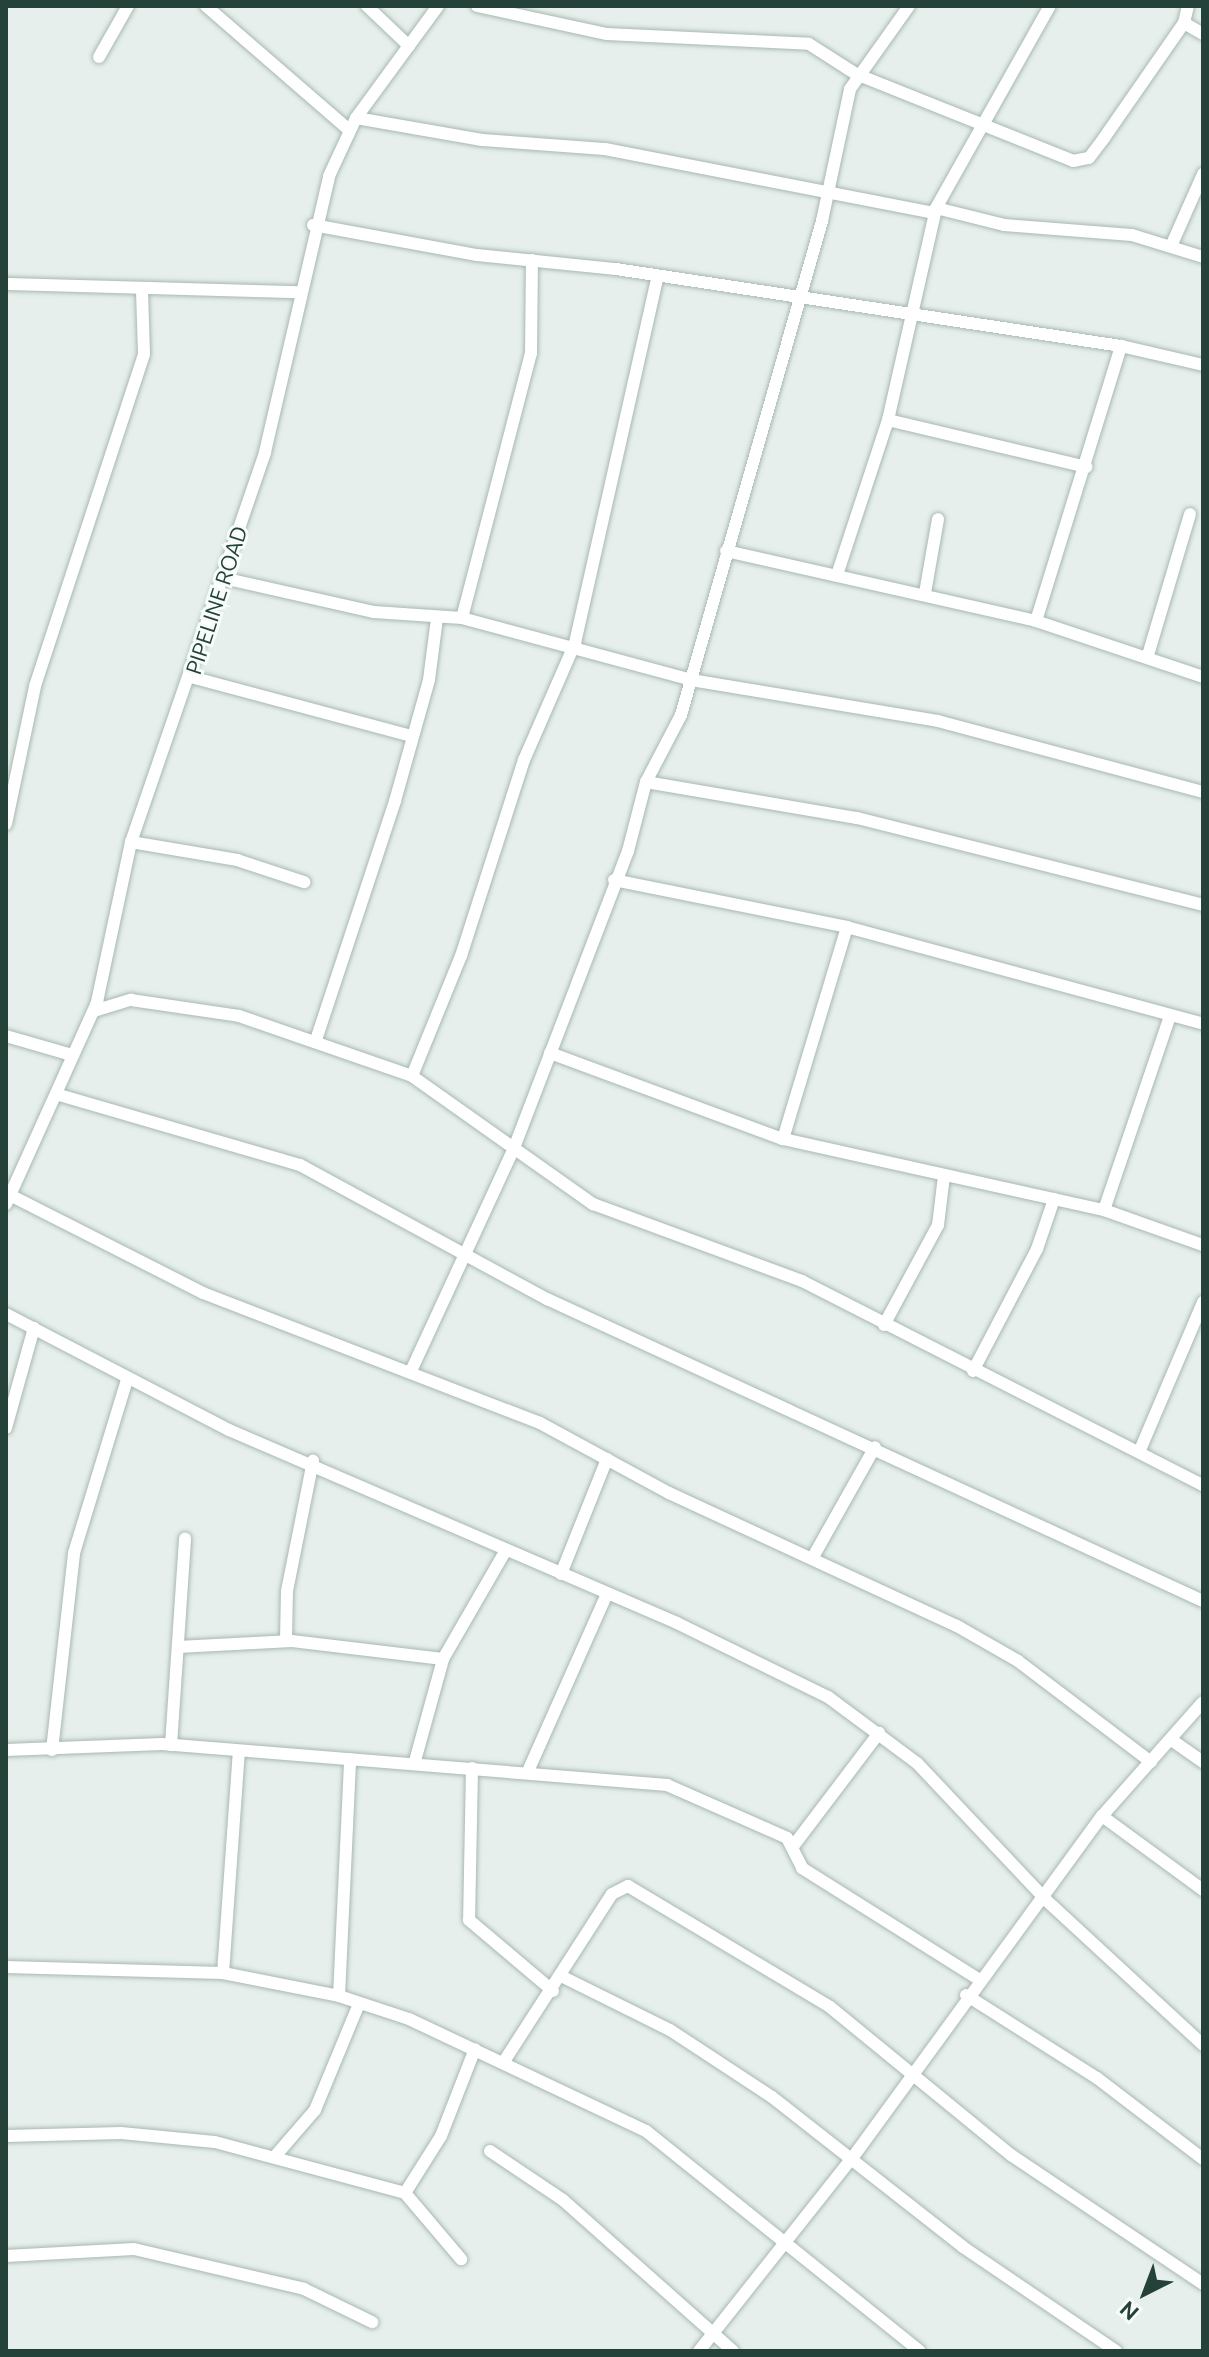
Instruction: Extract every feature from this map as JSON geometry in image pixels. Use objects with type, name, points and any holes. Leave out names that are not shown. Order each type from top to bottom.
[{"type":"street","points":[[99,57],[128,6]]},
{"type":"street","points":[[206,6],[352,124],[482,140],[605,149],[828,196],[935,210],[1004,225],[1172,244],[1203,257]]},
{"type":"street","points":[[367,6],[409,46]]},
{"type":"street","name":"PIPELINE ROAD","points":[[9,1200],[59,1095],[72,1055],[94,1011],[131,842],[191,677],[265,452],[313,225],[352,124],[438,6]]},
{"type":"street","points":[[477,6],[607,34],[700,43],[778,38],[830,52],[856,74],[1058,158],[1089,158],[1184,23],[1188,6]]},
{"type":"street","points":[[411,1371],[461,1256],[514,1148],[614,880],[646,782],[691,680],[828,196],[856,74],[909,6]]},
{"type":"street","points":[[838,572],[888,420],[908,317],[935,210],[980,125],[1050,6]]},
{"type":"street","points":[[1184,23],[1203,34]]},
{"type":"street","points":[[1172,244],[1203,174]]},
{"type":"street","points":[[313,225],[532,260],[658,276],[796,302],[1121,346],[1203,365]]},
{"type":"street","points":[[462,618],[531,354],[532,260]]},
{"type":"street","points":[[412,1076],[461,956],[524,760],[575,643],[658,276]]},
{"type":"street","points":[[6,284],[142,292],[301,292]]},
{"type":"street","points":[[6,824],[35,686],[144,354],[142,292]]},
{"type":"street","points":[[1036,621],[1087,467],[1121,346]]},
{"type":"street","points":[[888,420],[1087,467]]},
{"type":"street","points":[[1148,655],[1190,514]]},
{"type":"street","points":[[925,593],[938,519]]},
{"type":"street","points":[[726,551],[838,572],[1036,621],[1148,655],[1203,677]]},
{"type":"street","points":[[223,578],[374,612],[462,618],[575,643],[691,680],[938,721],[1203,792]]},
{"type":"street","points":[[316,1040],[429,680],[437,618]]},
{"type":"street","points":[[191,677],[411,736]]},
{"type":"street","points":[[646,782],[857,818],[1203,905]]},
{"type":"street","points":[[131,842],[237,860],[304,882]]},
{"type":"street","points":[[614,880],[847,927],[1203,1024]]},
{"type":"street","points":[[783,1139],[847,927]]},
{"type":"street","points":[[94,1011],[131,1000],[239,1016],[316,1040],[412,1076],[593,1204],[772,1267],[973,1371],[1140,1450],[1203,1485]]},
{"type":"street","points":[[1104,1210],[1170,1016]]},
{"type":"street","points":[[6,1036],[72,1055]]},
{"type":"street","points":[[550,1053],[783,1139],[1104,1210],[1203,1245]]},
{"type":"street","points":[[59,1095],[300,1165],[461,1256],[1203,1601]]},
{"type":"street","points":[[884,1325],[938,1225],[944,1176]]},
{"type":"street","points":[[973,1371],[1037,1249],[1054,1199]]},
{"type":"street","points":[[9,1200],[203,1293],[540,1423],[607,1459],[813,1557],[1018,1661],[1151,1762]]},
{"type":"street","points":[[1140,1450],[1203,1302]]},
{"type":"street","points":[[6,1314],[127,1380],[313,1461],[828,1697],[879,1733],[975,1817],[1046,1900],[1203,2045]]},
{"type":"street","points":[[6,1428],[34,1328]]},
{"type":"street","points":[[52,1750],[74,1553],[127,1380]]},
{"type":"street","points":[[813,1557],[875,1447]]},
{"type":"street","points":[[561,1574],[607,1459]]},
{"type":"street","points":[[286,1641],[289,1576],[313,1461]]},
{"type":"street","points":[[171,1745],[185,1538]]},
{"type":"street","points":[[415,1761],[443,1659],[506,1550]]},
{"type":"street","points":[[529,1769],[607,1594]]},
{"type":"street","points":[[178,1647],[286,1641],[443,1659]]},
{"type":"street","points":[[699,2351],[853,2157],[911,2069],[977,1978],[1046,1900],[1102,1816],[1173,1741],[1203,1702]]},
{"type":"street","points":[[794,1845],[879,1733]]},
{"type":"street","points":[[1173,1741],[1203,1762]]},
{"type":"street","points":[[6,1750],[171,1745],[239,1752],[415,1761],[472,1768],[529,1769],[688,1790],[794,1845],[802,1868],[977,1978]]},
{"type":"street","points":[[223,1973],[239,1752]]},
{"type":"street","points":[[339,1996],[350,1759]]},
{"type":"street","points":[[472,1768],[469,1920],[553,1991]]},
{"type":"street","points":[[1102,1816],[1203,1890]]},
{"type":"street","points":[[503,2063],[563,1977],[612,1894],[628,1886],[830,2007],[911,2069],[1011,2155],[1203,2284]]},
{"type":"street","points":[[6,1967],[223,1973],[339,1996],[475,2049],[646,2131],[920,2351]]},
{"type":"street","points":[[563,1977],[685,2039],[853,2157],[963,2247],[1116,2351]]},
{"type":"street","points":[[966,1995],[1097,2078],[1203,2159]]},
{"type":"street","points":[[277,2154],[315,2110],[359,2004]]},
{"type":"street","points":[[405,2193],[441,2136],[475,2049]]},
{"type":"street","points":[[6,2136],[121,2133],[277,2154],[405,2193],[461,2259]]},
{"type":"street","points":[[490,2151],[563,2200],[733,2351]]},
{"type":"street","points":[[6,2256],[134,2249],[304,2289],[372,2322]]}]
